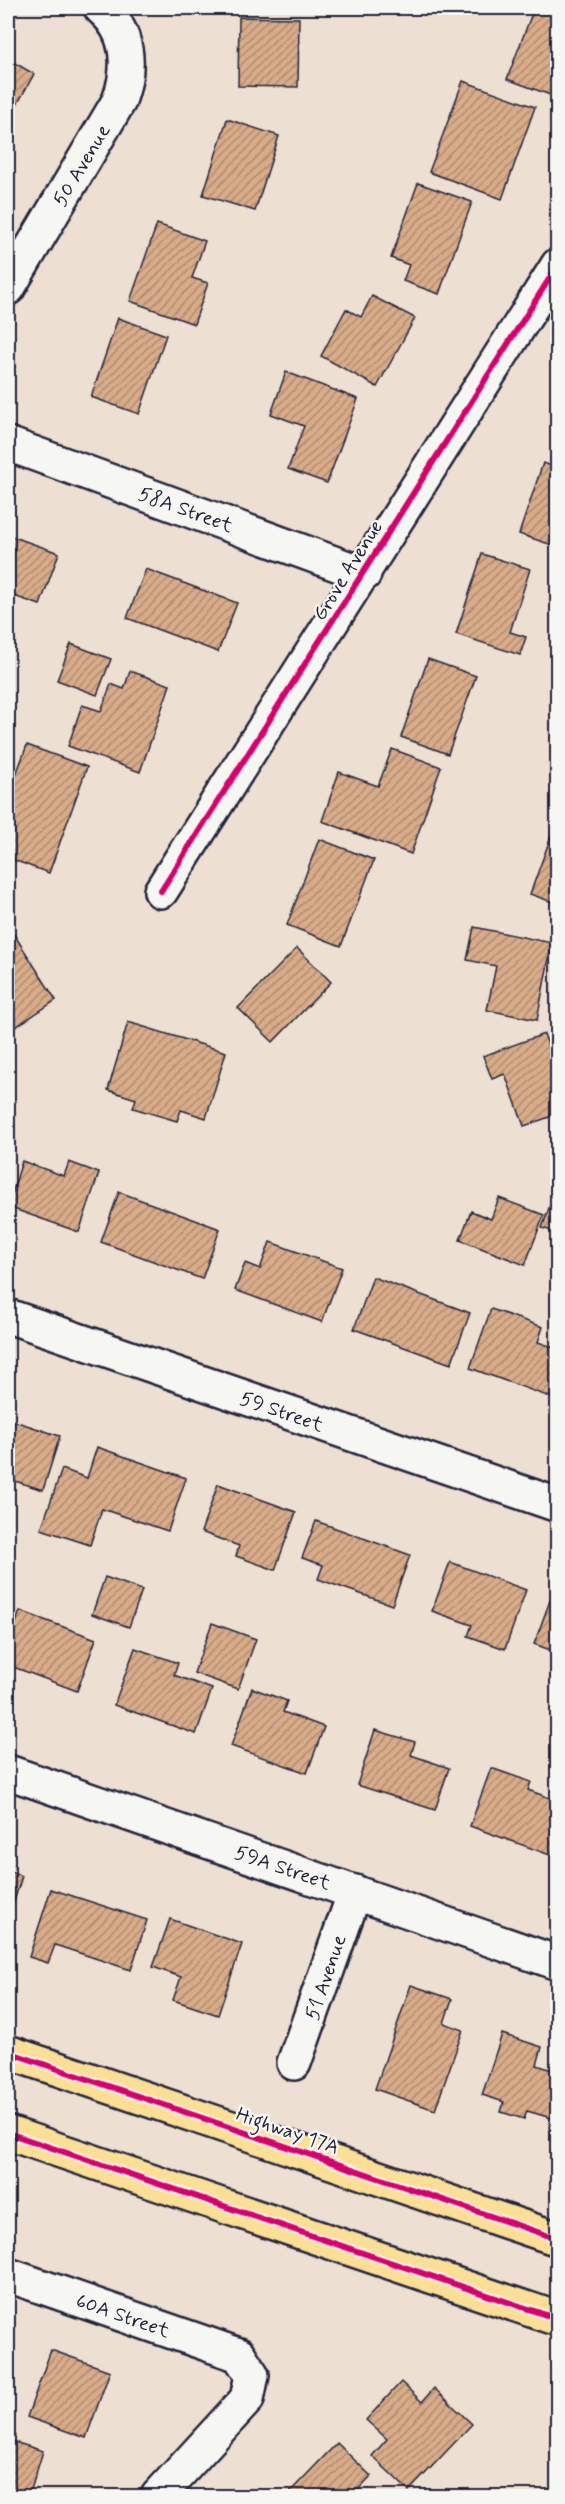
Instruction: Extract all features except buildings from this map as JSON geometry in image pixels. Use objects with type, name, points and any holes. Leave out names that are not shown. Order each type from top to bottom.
[{"type":"main road","name":"Highway 17A","points":[[8,2052],[558,2239]]},
{"type":"main road","points":[[8,2133],[558,2319]]},
{"type":"street","name":"50 Avenue","points":[[8,288],[119,101],[126,81],[127,58],[122,35],[101,8]]},
{"type":"street","name":"Grove Avenue","points":[[161,891],[558,265]]},
{"type":"street","name":"58A Street","points":[[8,444],[364,574]]},
{"type":"street","name":"59 Street","points":[[8,1316],[558,1505]]},
{"type":"street","name":"59A Street","points":[[8,1772],[558,1963]]},
{"type":"street","name":"51 Avenue","points":[[294,2062],[355,1892]]},
{"type":"street","name":"60A Street","points":[[8,2275],[239,2355],[252,2375],[247,2399],[158,2496]]},
{"type":"cycle path","points":[[161,891],[558,265]]},
{"type":"cycle path","points":[[8,2052],[558,2239]]},
{"type":"cycle path","points":[[8,2133],[558,2319]]}]
